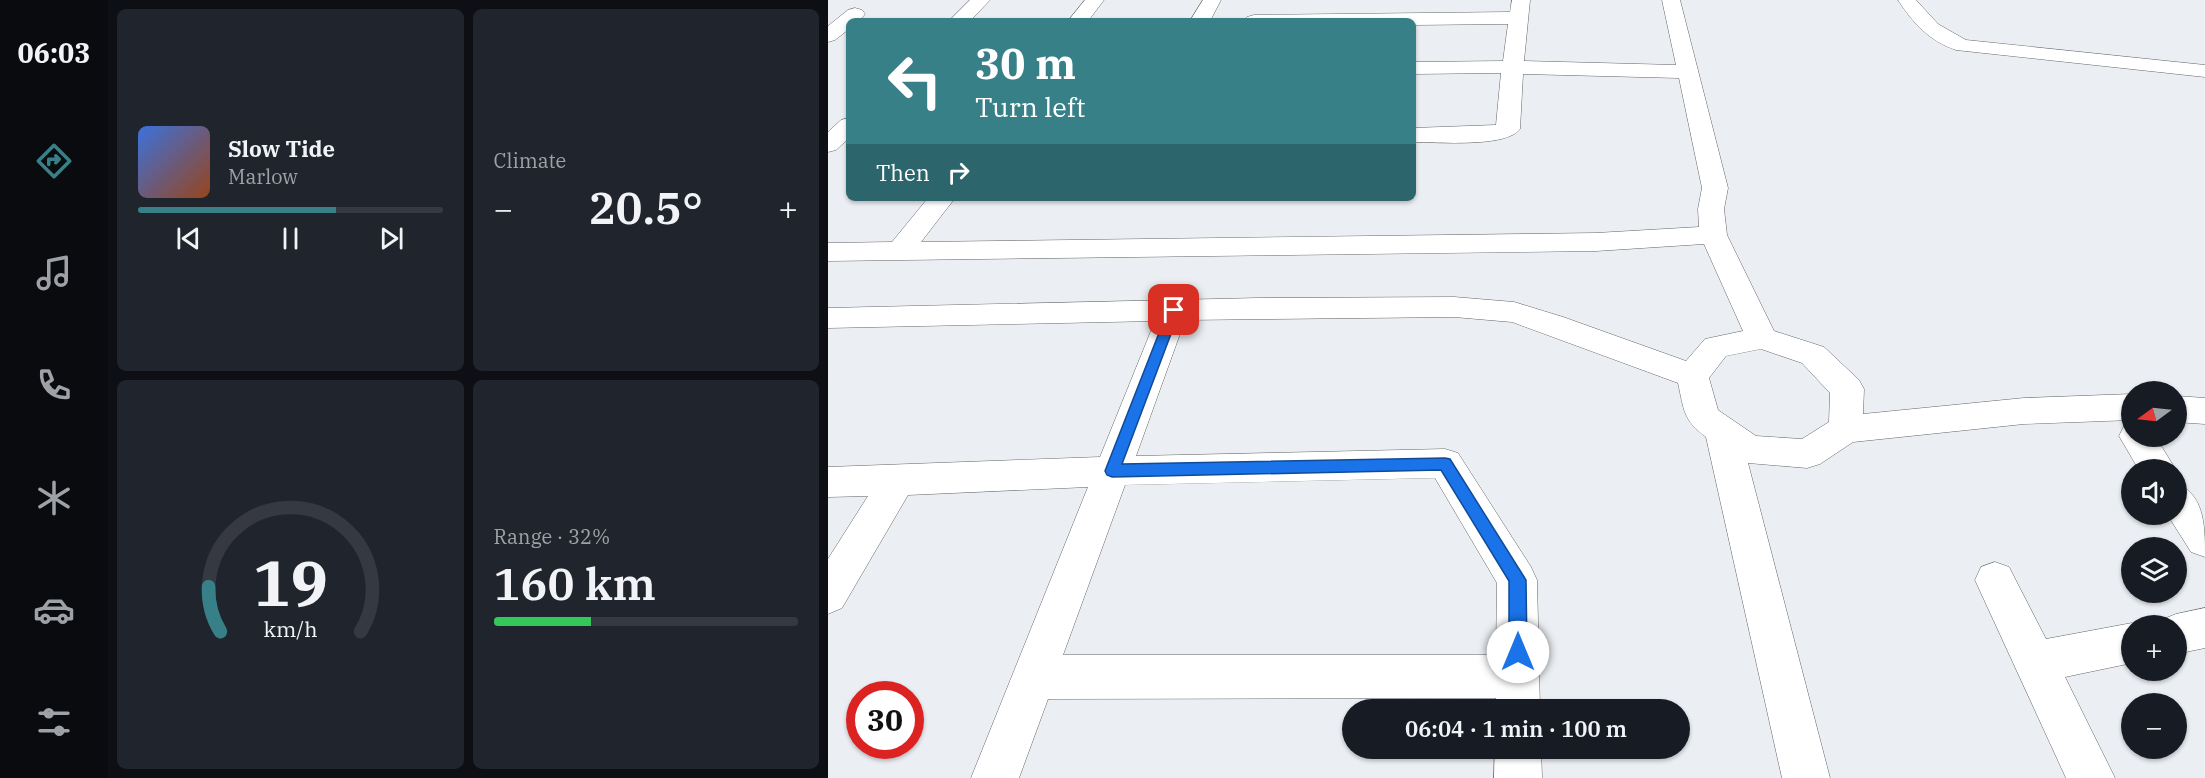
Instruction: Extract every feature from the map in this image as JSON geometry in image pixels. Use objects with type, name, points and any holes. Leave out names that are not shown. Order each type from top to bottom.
[{"type":"street","points":[[962,18],[981,0]]},
{"type":"street","points":[[1080,18],[1095,0]]},
{"type":"street","points":[[1202,18],[1212,0]]},
{"type":"street","points":[[1671,0],[1715,188],[1711,209],[1713,235],[1746,300],[1762,338]]},
{"type":"street","points":[[1906,0],[1932,31],[1943,39],[1963,46],[2205,71]]},
{"type":"street","points":[[1320,18],[1520,9],[1508,129],[1505,132],[1492,134],[1416,135]]},
{"type":"street","points":[[850,18],[855,14]]},
{"type":"street","points":[[828,36],[846,21]]},
{"type":"street","points":[[1416,68],[1514,67],[1687,72]]},
{"type":"street","points":[[828,145],[846,128]]},
{"type":"street","points":[[900,251],[940,201]]},
{"type":"street","points":[[828,252],[1596,242],[1713,235]]},
{"type":"street","points":[[832,323],[1174,310],[1454,307],[1514,312],[1692,376]]},
{"type":"street","points":[[994,778],[1174,310]]},
{"type":"street","points":[[1692,376],[1716,347],[1762,338],[1814,355],[1847,389],[1846,429]]},
{"type":"street","points":[[1692,376],[1703,417],[1749,449],[1807,454],[1846,429],[2024,411],[2121,415]]},
{"type":"street","points":[[2187,410],[2205,411]]},
{"type":"street","points":[[1722,430],[1806,778]]},
{"type":"street","points":[[828,482],[1112,471],[1445,464],[1517,580],[1518,693],[1033,677]]},
{"type":"street","points":[[828,595],[897,481]]},
{"type":"street","points":[[2187,514],[2205,540]]},
{"type":"street","points":[[1995,580],[2091,778]]},
{"type":"street","points":[[2187,632],[2205,628]]},
{"type":"street","points":[[2035,662],[2121,645]]},
{"type":"street","points":[[1518,759],[1518,778]]},
{"type":"route","points":[[1174,310],[1112,471],[1445,464],[1517,580],[1518,652]]}]
